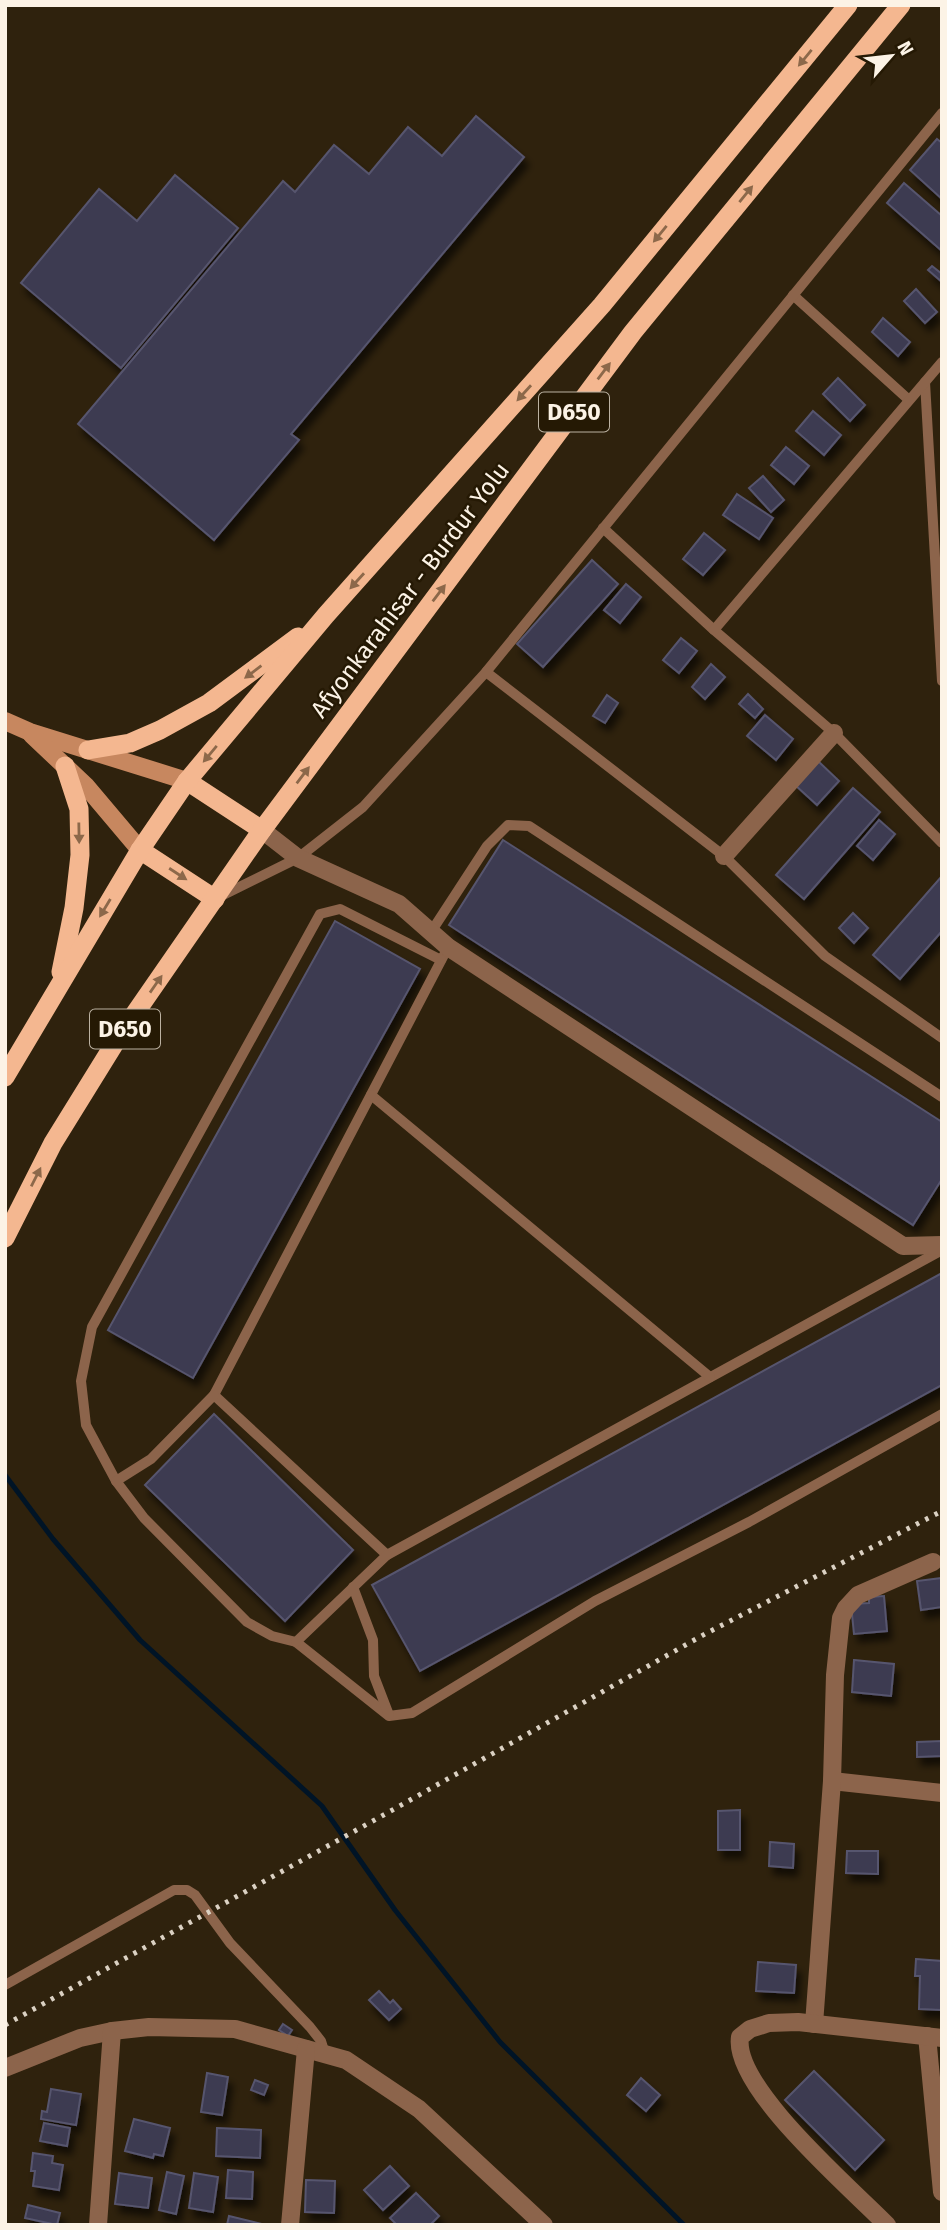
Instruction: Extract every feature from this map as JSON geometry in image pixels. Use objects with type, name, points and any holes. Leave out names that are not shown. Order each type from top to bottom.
[{"type":"highway","name":"Afyonkarahisar - Burdur Yolu","points":[[5,1077],[140,850],[187,781],[326,615],[602,305],[848,5]]},
{"type":"highway","name":"Afyonkarahisar - Burdur Yolu","points":[[5,1238],[60,1132],[118,1038],[262,830],[633,332],[901,5]]},
{"type":"highway","points":[[88,750],[130,743],[209,703],[326,615]]},
{"type":"highway","points":[[58,985],[74,908],[79,855],[79,809],[65,766]]},
{"type":"highway","points":[[187,781],[262,830]]},
{"type":"highway","points":[[140,850],[215,899]]},
{"type":"main road","points":[[5,722],[187,781]]},
{"type":"main road","points":[[30,732],[86,786],[140,850]]},
{"type":"street","points":[[724,856],[834,733]]},
{"type":"street","points":[[262,830],[298,858],[399,904],[430,932],[445,953],[903,1246],[942,1247]]},
{"type":"street","points":[[814,2024],[831,1781],[835,1675],[841,1618],[858,1595],[933,1562]]},
{"type":"street","points":[[831,1781],[942,1793]]},
{"type":"street","points":[[887,2225],[781,2119],[754,2081],[742,2059],[739,2044],[740,2037],[750,2029],[769,2024],[814,2024],[934,2037],[942,2192]]},
{"type":"street","points":[[5,2068],[80,2038],[149,2027],[235,2029],[346,2060],[419,2109],[540,2223]]},
{"type":"street","points":[[98,2225],[112,2031]]},
{"type":"street","points":[[290,2225],[306,2049]]},
{"type":"lane","points":[[215,899],[298,858],[363,807],[486,672],[942,113]]},
{"type":"lane","points":[[793,295],[909,400]]},
{"type":"lane","points":[[714,630],[942,362]]},
{"type":"lane","points":[[925,382],[939,571],[942,681]]},
{"type":"lane","points":[[603,528],[714,630],[834,733],[942,843]]},
{"type":"lane","points":[[486,672],[724,856],[825,956],[942,1038]]},
{"type":"lane","points":[[430,932],[487,846],[508,825],[529,826],[942,1097]]},
{"type":"lane","points":[[116,1481],[151,1459],[214,1395],[445,953],[340,909],[320,914],[92,1327],[81,1381],[86,1425],[116,1481],[144,1518],[247,1622],[272,1636],[296,1642],[389,1716],[412,1713],[595,1601],[749,1522],[942,1414]]},
{"type":"lane","points":[[370,1095],[710,1377]]},
{"type":"lane","points":[[296,1642],[387,1555],[942,1247]]},
{"type":"lane","points":[[214,1395],[387,1555]]},
{"type":"lane","points":[[353,1587],[373,1640],[374,1676],[389,1716]]},
{"type":"lane","points":[[5,1985],[174,1890],[187,1890],[195,1895],[230,1943],[310,2027],[321,2041],[325,2054]]},
{"type":"building","points":[[476,116],[524,157],[291,434],[299,440],[214,540],[78,424],[283,181],[295,192],[334,145],[369,174],[408,127],[442,156]]},
{"type":"building","points":[[937,139],[942,143],[942,199],[910,170]]},
{"type":"building","points":[[175,175],[238,228],[121,368],[21,283],[99,189],[137,221]]},
{"type":"building","points":[[904,183],[942,216],[942,251],[887,203]]},
{"type":"building","points":[[932,266],[942,274],[942,282],[928,270]]},
{"type":"building","points":[[916,289],[937,312],[925,323],[904,301]]},
{"type":"building","points":[[883,318],[910,342],[898,356],[872,332]]},
{"type":"building","points":[[838,378],[865,405],[850,421],[823,394]]},
{"type":"building","points":[[813,411],[841,435],[824,455],[796,431]]},
{"type":"building","points":[[786,447],[809,466],[794,484],[771,465]]},
{"type":"building","points":[[763,476],[784,500],[771,512],[749,488]]},
{"type":"building","points":[[737,494],[773,518],[759,539],[723,515]]},
{"type":"building","points":[[704,533],[725,550],[703,575],[683,559]]},
{"type":"building","points":[[592,560],[618,584],[543,667],[517,644]]},
{"type":"building","points":[[626,584],[641,597],[620,623],[604,610]]},
{"type":"building","points":[[681,638],[697,651],[679,673],[663,660]]},
{"type":"building","points":[[711,664],[725,677],[705,699],[692,687]]},
{"type":"building","points":[[748,694],[763,709],[755,718],[739,704]]},
{"type":"building","points":[[607,695],[618,703],[605,723],[593,716]]},
{"type":"building","points":[[765,715],[793,739],[776,760],[747,736]]},
{"type":"building","points":[[818,761],[839,781],[817,805],[795,785]]},
{"type":"building","points":[[853,788],[880,812],[804,899],[776,875]]},
{"type":"building","points":[[879,820],[895,834],[873,860],[857,846]]},
{"type":"building","points":[[503,840],[942,1122],[942,1179],[913,1225],[449,925]]},
{"type":"building","points":[[942,876],[942,931],[900,979],[873,955]]},
{"type":"building","points":[[853,913],[868,928],[854,943],[839,928]]},
{"type":"building","points":[[335,921],[420,969],[193,1378],[108,1330]]},
{"type":"building","points":[[942,1273],[942,1385],[420,1671],[372,1585]]},
{"type":"building","points":[[214,1414],[353,1550],[285,1621],[145,1485]]},
{"type":"building","points":[[942,1578],[942,1607],[921,1610],[917,1581]]},
{"type":"building","points":[[884,1596],[887,1631],[854,1634],[851,1604],[869,1603],[869,1597]]},
{"type":"building","points":[[854,1660],[894,1664],[891,1696],[852,1692]]},
{"type":"building","points":[[942,1741],[942,1756],[917,1757],[917,1742]]},
{"type":"building","points":[[740,1810],[740,1850],[718,1850],[718,1811]]},
{"type":"building","points":[[770,1842],[794,1844],[793,1868],[769,1866]]},
{"type":"building","points":[[847,1851],[878,1851],[878,1874],[846,1873]]},
{"type":"building","points":[[916,1959],[942,1961],[942,2010],[919,2009],[920,1976],[915,1976]]},
{"type":"building","points":[[758,1962],[796,1965],[794,1993],[756,1991]]},
{"type":"building","points":[[379,1991],[390,2003],[393,2000],[401,2009],[389,2020],[369,2000]]},
{"type":"building","points":[[283,2024],[292,2030],[288,2036],[279,2030]]},
{"type":"building","points":[[814,2071],[884,2140],[855,2170],[785,2100]]},
{"type":"building","points":[[207,2073],[228,2077],[222,2115],[201,2112]]},
{"type":"building","points":[[641,2078],[660,2095],[646,2111],[627,2095]]},
{"type":"building","points":[[255,2080],[268,2085],[264,2095],[251,2090]]},
{"type":"building","points":[[51,2089],[81,2094],[76,2125],[41,2119],[42,2111],[47,2112]]},
{"type":"building","points":[[134,2119],[170,2128],[163,2156],[154,2154],[153,2158],[125,2151]]},
{"type":"building","points":[[44,2123],[70,2128],[67,2146],[40,2141]]},
{"type":"building","points":[[217,2128],[261,2130],[260,2158],[216,2156]]},
{"type":"building","points":[[33,2153],[53,2156],[52,2163],[63,2165],[59,2190],[33,2186]]},
{"type":"building","points":[[390,2166],[409,2186],[383,2210],[364,2190]]},
{"type":"building","points":[[228,2170],[253,2172],[252,2199],[226,2198]]},
{"type":"building","points":[[167,2172],[184,2176],[176,2214],[159,2210]]},
{"type":"building","points":[[119,2173],[152,2178],[148,2208],[115,2204]]},
{"type":"building","points":[[194,2173],[218,2177],[213,2212],[189,2208]]},
{"type":"building","points":[[306,2180],[335,2181],[334,2213],[305,2212]]},
{"type":"building","points":[[416,2193],[439,2216],[430,2225],[397,2225],[390,2218]]},
{"type":"building","points":[[28,2205],[60,2213],[57,2225],[25,2218]]},
{"type":"building","points":[[229,2216],[262,2224],[227,2225]]},
{"type":"waterway","points":[[5,1475],[53,1539],[140,1640],[322,1806],[395,1910],[500,2042],[684,2225]]},
{"type":"railway","points":[[5,2025],[705,1634],[942,1511]]}]
